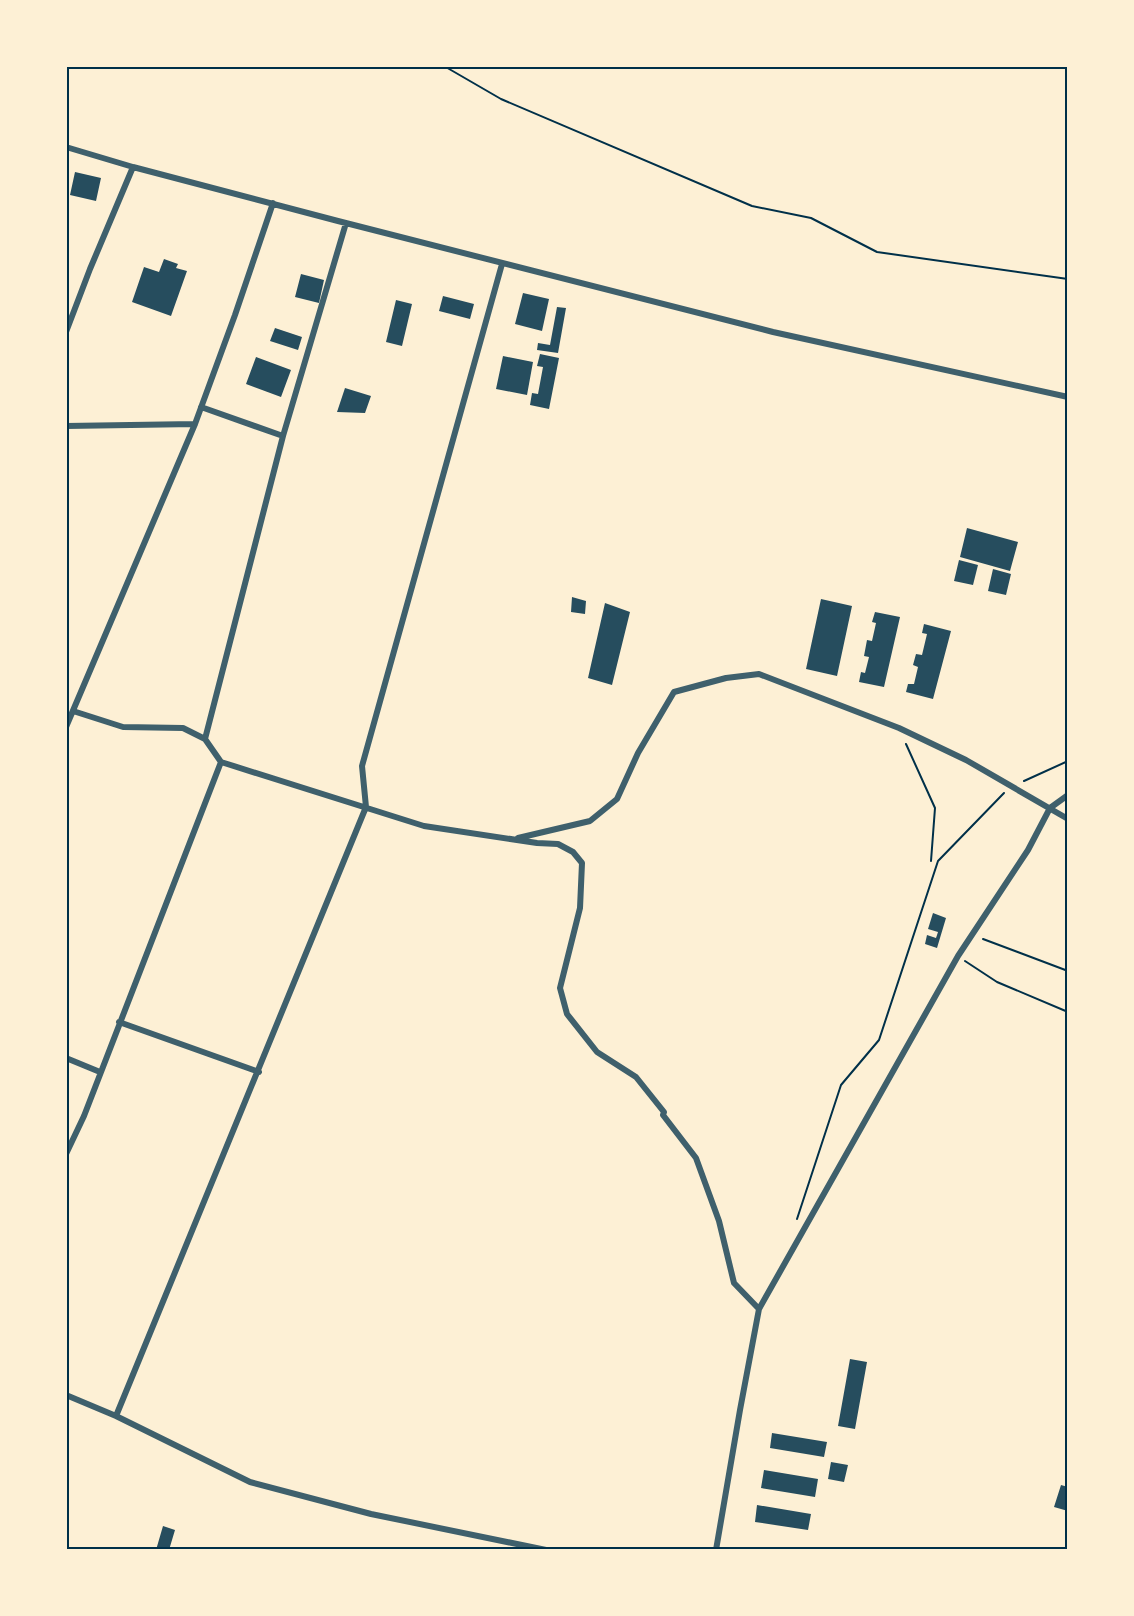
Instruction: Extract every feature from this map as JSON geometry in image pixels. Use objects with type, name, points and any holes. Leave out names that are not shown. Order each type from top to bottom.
[{"type":"street","points":[[66,147],[133,167],[502,264],[772,332],[1068,397]]},
{"type":"street","points":[[66,332],[133,167]]},
{"type":"street","points":[[66,727],[195,424],[273,203]]},
{"type":"street","points":[[205,739],[283,436],[346,223]]},
{"type":"street","points":[[116,1416],[366,807],[362,766],[502,264]]},
{"type":"street","points":[[201,407],[283,436]]},
{"type":"street","points":[[66,426],[195,424]]},
{"type":"street","points":[[512,840],[590,821],[617,799],[638,753],[674,692],[726,678],[759,674],[899,728],[966,760],[1068,819]]},
{"type":"street","points":[[73,711],[123,727],[183,729],[205,739],[221,762],[424,826],[512,840],[558,844],[573,852],[582,863],[580,908],[560,988],[567,1014],[597,1052],[636,1077],[696,1158],[719,1221],[734,1283],[759,1309]]},
{"type":"street","points":[[66,1154],[84,1116],[221,762]]},
{"type":"street","points":[[716,1550],[759,1309],[958,956],[1028,850],[1050,808],[1068,795]]},
{"type":"street","points":[[119,1022],[259,1072]]},
{"type":"street","points":[[66,1058],[100,1072]]},
{"type":"street","points":[[66,1395],[116,1416],[250,1482],[371,1514],[546,1550]]},
{"type":"path","points":[[444,66],[501,99],[752,206],[811,218],[877,252],[1068,279]]},
{"type":"path","points":[[899,728],[935,808],[931,861]]},
{"type":"path","points":[[794,1229],[841,1085],[879,1040],[938,861],[988,807],[1012,786],[1068,761]]},
{"type":"path","points":[[971,935],[1068,970]]},
{"type":"path","points":[[958,956],[997,982],[1068,1012]]},
{"type":"building","points":[[75,172],[101,178],[96,201],[70,195]]},
{"type":"building","points":[[164,259],[178,264],[176,268],[187,271],[171,316],[132,302],[144,267],[159,272]]},
{"type":"building","points":[[301,274],[324,280],[319,303],[295,297]]},
{"type":"building","points":[[523,293],[549,299],[542,331],[515,324]]},
{"type":"building","points":[[443,296],[474,304],[470,319],[439,311]]},
{"type":"building","points":[[396,300],[412,304],[402,346],[386,342]]},
{"type":"building","points":[[557,307],[566,308],[558,353],[537,350],[538,343],[550,345]]},
{"type":"building","points":[[275,328],[302,337],[298,350],[270,341]]},
{"type":"building","points":[[540,354],[559,358],[549,409],[530,405],[532,393],[538,394],[543,367],[537,366]]},
{"type":"building","points":[[503,356],[533,362],[527,395],[496,389]]},
{"type":"building","points":[[256,357],[291,370],[281,397],[246,384]]},
{"type":"building","points":[[345,388],[371,396],[365,413],[337,412]]},
{"type":"building","points":[[967,528],[1018,542],[1010,571],[960,557]]},
{"type":"building","points":[[959,560],[978,565],[973,585],[954,581]]},
{"type":"building","points":[[993,569],[1011,574],[1006,595],[988,591]]},
{"type":"building","points":[[572,597],[586,601],[585,614],[571,612]]},
{"type":"building","points":[[821,599],[852,606],[837,676],[806,669]]},
{"type":"building","points":[[605,603],[630,612],[612,685],[588,678]]},
{"type":"building","points":[[875,612],[900,617],[884,687],[859,682],[861,672],[865,673],[869,657],[864,656],[867,640],[872,641],[876,623],[872,622]]},
{"type":"building","points":[[924,624],[951,631],[933,699],[906,692],[908,684],[914,684],[918,667],[913,665],[916,654],[922,655],[927,634],[922,633]]},
{"type":"building","points":[[933,913],[946,918],[937,948],[925,944],[927,935],[936,938],[938,932],[928,929]]},
{"type":"building","points":[[850,1359],[867,1362],[855,1429],[838,1426]]},
{"type":"building","points":[[772,1433],[827,1442],[824,1457],[770,1448]]},
{"type":"building","points":[[831,1462],[848,1465],[844,1482],[828,1479]]},
{"type":"building","points":[[764,1470],[818,1479],[815,1497],[761,1488]]},
{"type":"building","points":[[1061,1485],[1068,1487],[1068,1511],[1054,1507]]},
{"type":"building","points":[[757,1505],[811,1514],[808,1530],[755,1522]]},
{"type":"building","points":[[163,1526],[175,1530],[169,1550],[156,1550]]}]
